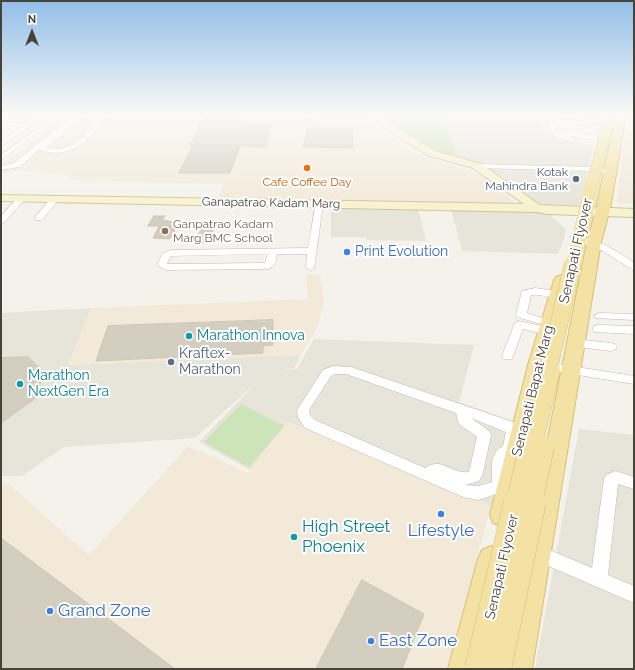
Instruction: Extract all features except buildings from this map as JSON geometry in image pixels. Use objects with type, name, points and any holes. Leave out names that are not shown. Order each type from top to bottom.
[{"type":"main road","points":[[420,146],[431,153],[451,160],[477,166],[539,208]]},
{"type":"main road","name":"Senapati Flyover","points":[[479,669],[586,209],[598,146]]},
{"type":"main road","name":"Senapati Flyover","points":[[497,669],[589,224],[599,146]]},
{"type":"main road","name":"Senapati Bapat Marg","points":[[601,170],[602,146]]},
{"type":"main road","name":"Senapati Bapat Marg","points":[[517,669],[575,343],[584,240],[601,170],[610,146]]},
{"type":"main road","name":"Ganapatrao Kadam Marg","points":[[1,198],[539,208],[548,210],[634,210]]},
{"type":"main road","name":"Ganapatrao Kadam Marg","points":[[592,210],[634,213]]},
{"type":"main road","name":"Senapati Bapat Marg","points":[[463,669],[496,542],[507,464],[538,365],[546,325],[558,294],[584,240]]},
{"type":"main road","points":[[496,542],[501,554],[513,561],[532,564],[537,557]]},
{"type":"street","points":[[1,158],[17,146]]},
{"type":"street","points":[[3,169],[35,146]]},
{"type":"street","points":[[45,146],[42,149],[63,150],[71,149],[74,146]]},
{"type":"street","points":[[477,166],[601,170]]},
{"type":"street","points":[[1,222],[21,199]]},
{"type":"street","points":[[39,218],[54,200]]},
{"type":"street","points":[[312,267],[312,251],[318,204]]},
{"type":"street","points":[[584,240],[617,254],[634,268]]},
{"type":"street","points":[[272,252],[271,263],[268,266],[166,267],[162,265],[166,255],[171,252],[312,251]]},
{"type":"street","points":[[546,325],[521,315],[526,293],[535,291],[558,294]]},
{"type":"street","points":[[599,316],[634,317]]},
{"type":"street","points":[[508,356],[519,325],[546,325]]},
{"type":"street","points":[[598,329],[634,330]]},
{"type":"street","points":[[575,343],[611,347]]},
{"type":"street","points":[[538,365],[634,380]]},
{"type":"street","points":[[333,370],[347,370],[509,426],[513,432],[507,464],[500,477],[498,487],[478,493],[463,491],[310,424],[304,417],[303,410],[327,373],[333,370]]},
{"type":"street","points":[[429,476],[430,471],[439,469],[463,479],[474,477],[484,435],[464,420],[462,415],[463,410]]},
{"type":"street","points":[[507,464],[552,473]]},
{"type":"street","points":[[599,580],[611,479],[615,477],[634,483]]},
{"type":"street","points":[[537,557],[634,595]]},
{"type":"shaded area","points":[[25,146],[402,146],[407,150],[484,176],[517,204],[218,199],[223,184],[75,180],[64,175],[18,170],[1,174],[1,164]]},
{"type":"shaded area","points":[[453,146],[594,146],[580,205],[538,204],[498,174],[472,162],[450,157],[456,154]]},
{"type":"shaded area","points":[[623,146],[634,146],[634,204],[617,203]]},
{"type":"shaded area","points":[[331,208],[418,208],[426,241],[367,240],[366,237],[331,237]]},
{"type":"shaded area","points":[[451,209],[546,212],[566,229],[564,239],[558,254],[462,251]]},
{"type":"shaded area","points":[[320,274],[324,304],[317,327],[301,355],[68,365],[91,308],[308,299],[306,275]]},
{"type":"shaded area","points":[[91,308],[69,365],[301,355],[294,368],[277,371],[297,369],[314,339],[474,345],[459,402],[513,421],[491,506],[288,422],[250,470],[199,442],[261,378],[195,438],[64,447],[22,476],[1,476],[1,313]]},
{"type":"shaded area","name":"High Street Phoenix","points":[[287,422],[491,506],[447,669],[1,669],[1,482],[9,484],[89,555],[188,446],[247,473]]},
{"type":"shaded area","points":[[579,429],[634,435],[634,669],[535,669]]},
{"type":"green space","points":[[423,146],[453,146],[456,154],[450,157]]},
{"type":"green space","points":[[241,404],[284,426],[249,467],[204,442]]},
{"type":"place","name":"Cafe Coffee Day","points":[[307,168]]},
{"type":"place","name":"Kotak Mahindra Bank","points":[[576,179]]},
{"type":"place","name":"Ganpatrao Kadam Marg BMC School","points":[[165,231]]},
{"type":"place","name":"Print Evolution","points":[[347,252]]},
{"type":"place","name":"Marathon Innova","points":[[189,336]]},
{"type":"place","name":"Kraftex- Marathon","points":[[171,362]]},
{"type":"place","name":"Marathon NextGen Era","points":[[20,384]]},
{"type":"place","name":"Lifestyle","points":[[441,514]]},
{"type":"place","name":"High Street Phoenix","points":[[294,537]]},
{"type":"place","name":"Grand Zone","points":[[50,611]]},
{"type":"place","name":"East Zone","points":[[371,641]]}]
